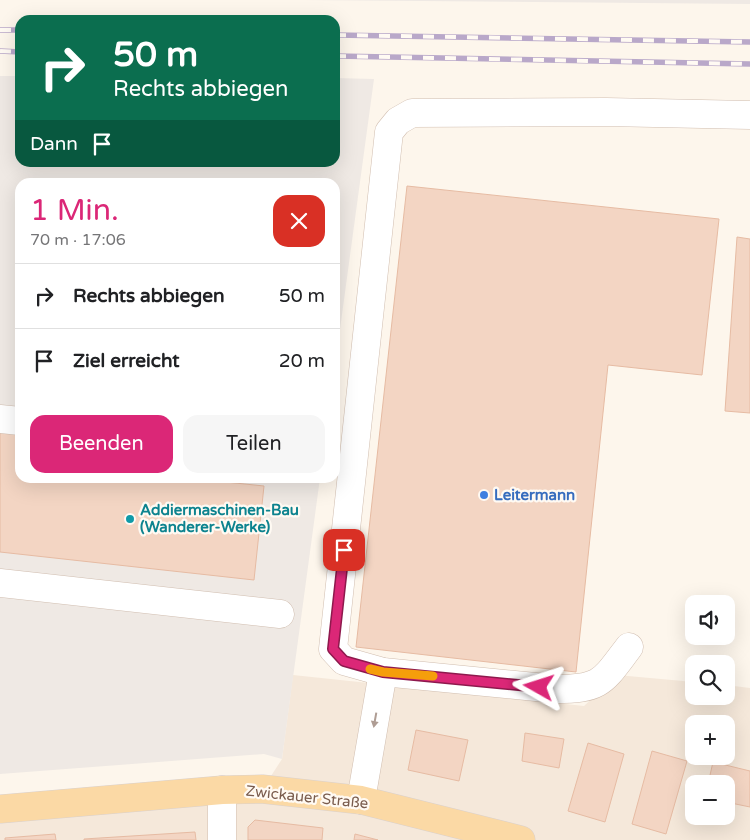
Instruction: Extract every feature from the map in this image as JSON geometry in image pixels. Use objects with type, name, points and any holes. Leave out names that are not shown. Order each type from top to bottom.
[{"type":"main road","name":"Zwickauer Straße","points":[[0,809],[222,790],[262,789],[361,800],[520,840]]},
{"type":"street","points":[[629,647],[605,679],[583,689],[556,689],[383,672],[344,661],[333,649],[389,132],[398,121],[412,113],[606,112],[750,115]]},
{"type":"street","points":[[0,419],[15,420]]},
{"type":"street","points":[[0,583],[280,614]]},
{"type":"street","points":[[361,800],[383,672]]},
{"type":"street","points":[[222,790],[222,840]]},
{"type":"shaded area","points":[[302,0],[750,0],[750,4]]},
{"type":"shaded area","points":[[0,76],[15,76],[15,167],[340,167],[340,78],[374,79],[340,329],[340,178],[15,178],[15,483],[319,483],[282,759],[264,754],[0,774]]},
{"type":"shaded area","points":[[293,675],[584,706],[617,675],[685,681],[685,705],[735,705],[735,686],[750,688],[750,840],[0,840],[0,822],[258,796],[282,759]]},
{"type":"building","name":"Leitermann","points":[[407,186],[719,219],[702,375],[608,365],[576,672],[356,647]]},
{"type":"building","points":[[737,237],[750,239],[750,413],[725,411]]},
{"type":"building","name":"Addiermaschinen-Bau (Wanderer-Werke)","points":[[0,426],[15,428],[15,483],[235,483],[264,486],[254,580],[0,552]]},
{"type":"building","points":[[416,730],[468,740],[459,781],[408,770]]},
{"type":"building","points":[[525,733],[564,739],[559,768],[522,761]]},
{"type":"building","points":[[588,743],[624,754],[605,822],[568,811]]},
{"type":"building","points":[[652,751],[685,760],[686,765],[666,834],[632,824]]},
{"type":"building","points":[[712,765],[725,765],[750,771],[750,807],[735,804],[735,775],[710,775]]},
{"type":"building","points":[[255,820],[323,828],[322,840],[248,840],[248,827]]},
{"type":"building","points":[[195,832],[196,840],[84,840],[84,839]]},
{"type":"building","points":[[55,834],[56,840],[5,840],[5,838]]},
{"type":"building","points":[[355,834],[378,840],[354,840]]},
{"type":"railway","points":[[0,30],[15,30]]},
{"type":"railway","points":[[340,35],[750,42]]},
{"type":"railway","points":[[0,51],[15,52]]},
{"type":"railway","points":[[340,56],[750,64]]},
{"type":"slow traffic","points":[[370,669],[383,672],[433,676]]},
{"type":"place","name":"Leitermann","points":[[484,495]]},
{"type":"place","name":"Addiermaschinen-Bau (Wanderer-Werke)","points":[[130,519]]},
{"type":"route","points":[[344,550],[333,649],[344,661],[383,672],[539,687]]}]
